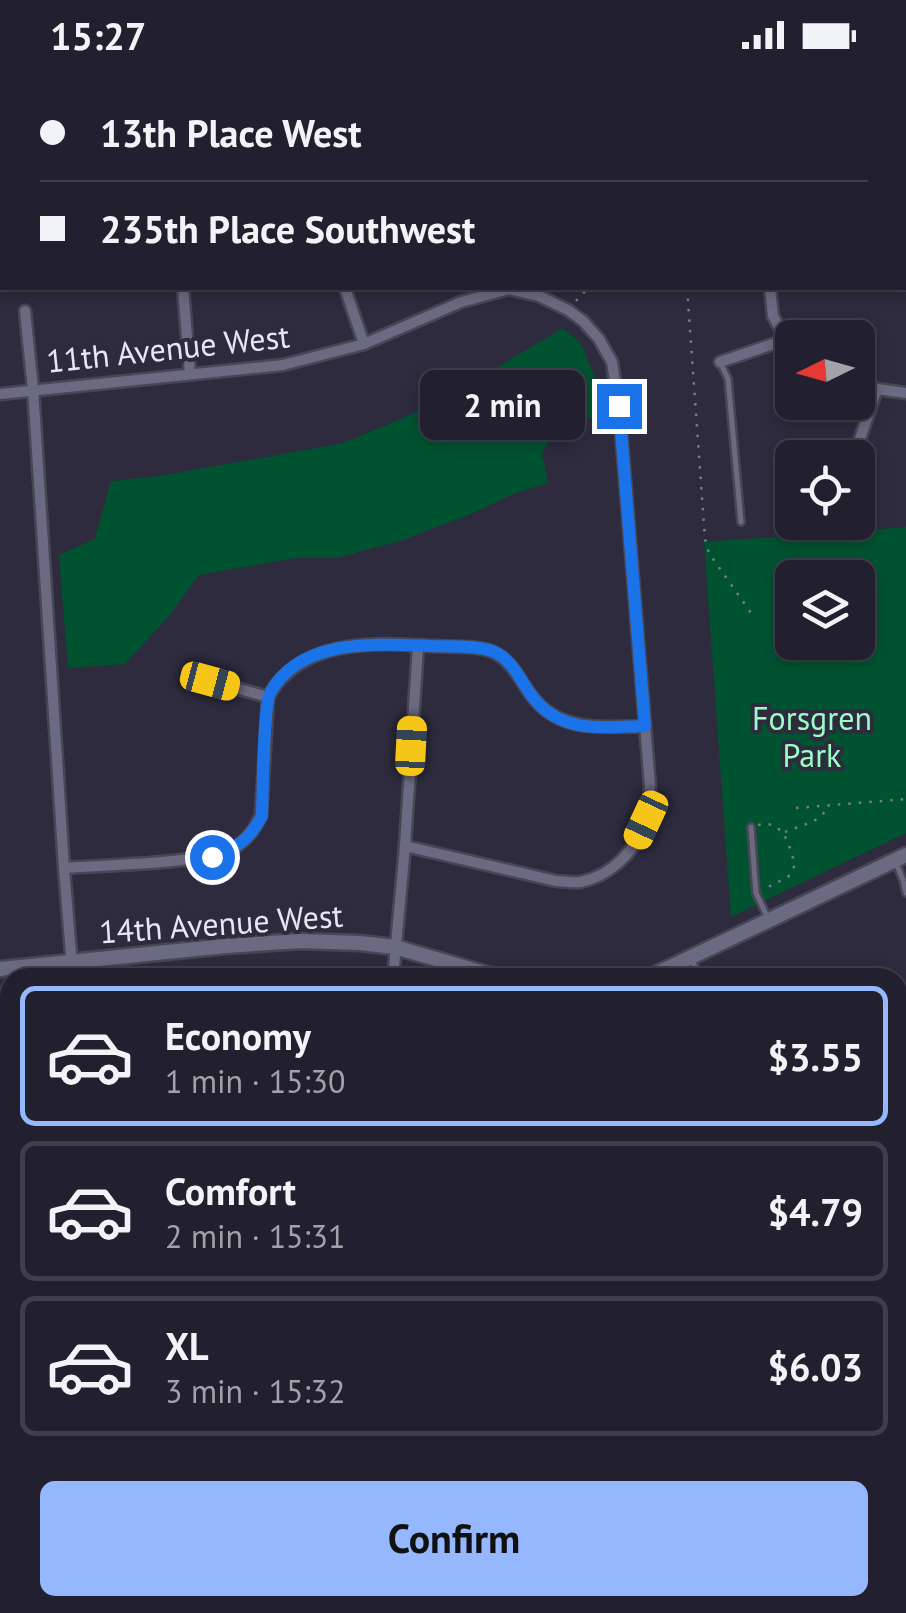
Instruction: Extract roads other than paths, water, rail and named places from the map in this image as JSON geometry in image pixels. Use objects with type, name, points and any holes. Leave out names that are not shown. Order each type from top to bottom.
[{"type":"street","points":[[183,290],[190,374]]},
{"type":"street","points":[[347,290],[364,344]]},
{"type":"street","name":"11th Avenue West","points":[[0,394],[283,366],[364,344],[461,302],[502,290]]},
{"type":"street","points":[[405,846],[556,881],[580,882],[604,874],[622,862],[646,820],[650,786],[619,406],[612,362],[583,321],[539,296],[516,290]]},
{"type":"street","points":[[770,290],[775,320]]},
{"type":"street","points":[[25,310],[72,968]]},
{"type":"street","points":[[720,362],[775,343]]},
{"type":"street","points":[[860,440],[877,389],[906,393]]},
{"type":"street","points":[[64,868],[212,857],[235,848],[252,833],[262,816],[268,697],[282,678],[302,662],[333,649],[374,644],[496,652],[518,673],[537,703],[559,718],[584,728],[645,726]]},
{"type":"street","points":[[393,968],[418,646]]},
{"type":"street","points":[[210,681],[268,697]]},
{"type":"street","points":[[667,968],[900,858]]},
{"type":"street","name":"14th Avenue West","points":[[85,968],[226,946],[300,941],[395,947],[467,968]]},
{"type":"lane","points":[[720,362],[728,379],[741,522]]},
{"type":"lane","points":[[751,827],[756,893],[769,919]]},
{"type":"lane","points":[[900,858],[906,893]]},
{"type":"lane","points":[[690,957],[695,968]]},
{"type":"park label","name":"Forsgren Park","points":[[812,738]]}]
